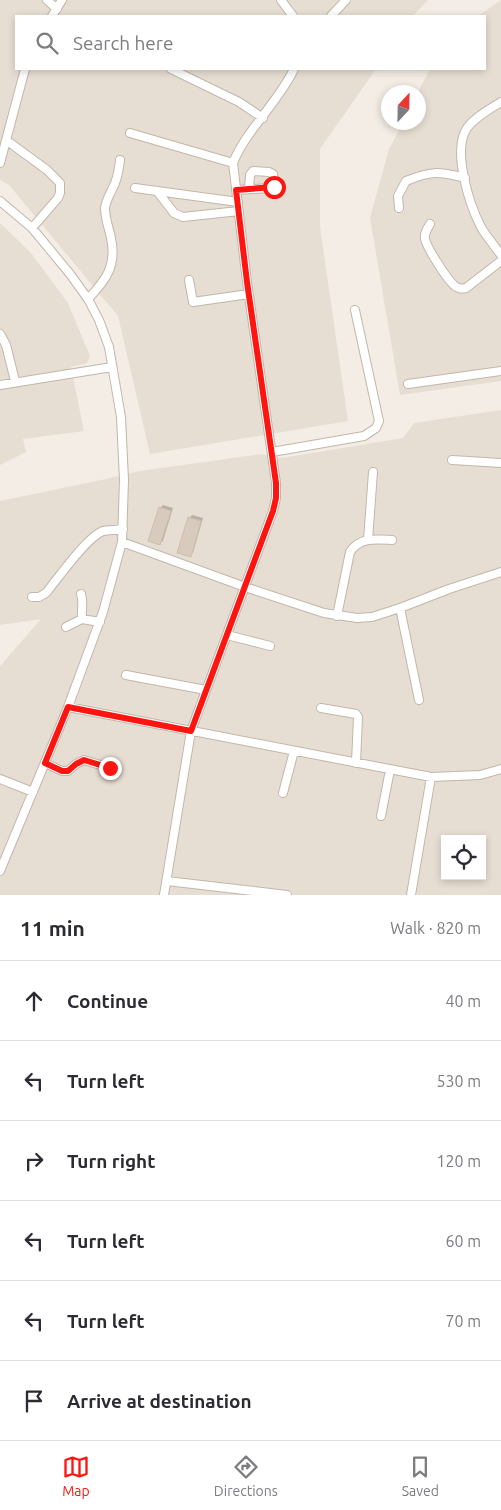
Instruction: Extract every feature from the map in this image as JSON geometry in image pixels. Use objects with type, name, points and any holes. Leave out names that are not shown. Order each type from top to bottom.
[{"type":"street","points":[[47,0],[57,9]]},
{"type":"street","points":[[53,15],[62,0]]},
{"type":"street","points":[[281,0],[292,15]]},
{"type":"street","points":[[332,15],[346,0]]},
{"type":"street","points":[[0,163],[24,70]]},
{"type":"street","points":[[173,70],[239,102],[263,118]]},
{"type":"street","points":[[164,895],[191,731],[273,511],[276,498],[276,483],[249,294],[233,163],[239,150],[277,98],[293,70]]},
{"type":"street","points":[[501,102],[468,126],[464,134],[461,150],[469,199],[482,228],[501,255]]},
{"type":"street","points":[[130,133],[233,163]]},
{"type":"street","points":[[6,140],[60,183],[58,198],[32,228]]},
{"type":"street","points":[[88,299],[105,281],[110,268],[113,254],[105,206],[115,182],[120,160]]},
{"type":"street","points":[[399,208],[398,196],[406,181],[433,172],[444,172],[465,178]]},
{"type":"street","points":[[135,188],[238,202]]},
{"type":"street","points":[[236,190],[249,189]]},
{"type":"street","points":[[157,191],[174,213],[183,217],[239,211]]},
{"type":"street","points":[[217,199],[218,213]]},
{"type":"street","points":[[0,201],[32,228],[70,274],[88,299],[99,320],[109,347],[121,417],[124,480],[122,542],[100,622],[68,707],[0,871]]},
{"type":"street","points":[[430,224],[425,240],[433,256],[453,285],[459,288],[466,288],[501,261]]},
{"type":"street","points":[[189,280],[193,302],[249,294]]},
{"type":"street","points":[[272,452],[364,436],[376,428],[379,421],[355,310]]},
{"type":"street","points":[[0,334],[6,345],[15,381]]},
{"type":"street","points":[[0,384],[112,366]]},
{"type":"street","points":[[408,384],[501,371]]},
{"type":"street","points":[[452,460],[501,462]]},
{"type":"street","points":[[368,540],[373,472]]},
{"type":"street","points":[[32,597],[39,597],[46,593],[81,548],[94,536],[103,531],[123,529]]},
{"type":"street","points":[[338,616],[350,552],[355,545],[362,541],[392,540]]},
{"type":"street","points":[[122,542],[245,587],[338,616],[357,618],[372,617],[501,572]]},
{"type":"street","points":[[81,594],[83,600],[82,619]]},
{"type":"street","points":[[400,608],[418,700]]},
{"type":"street","points":[[66,627],[82,619],[100,622]]},
{"type":"street","points":[[227,635],[270,646]]},
{"type":"street","points":[[126,676],[206,690]]},
{"type":"street","points":[[68,707],[431,777],[480,775],[501,769]]},
{"type":"street","points":[[321,708],[356,714],[358,717],[356,763]]},
{"type":"street","points":[[283,793],[294,751]]},
{"type":"street","points":[[45,763],[62,771],[68,771],[84,760],[110,768]]},
{"type":"street","points":[[381,816],[390,770]]},
{"type":"street","points":[[411,895],[431,777]]},
{"type":"street","points":[[0,779],[33,792]]},
{"type":"street","points":[[167,881],[286,895]]},
{"type":"shaded area","points":[[0,0],[428,0],[414,15],[15,15],[15,70],[375,70],[320,149],[320,227],[348,421],[150,454],[118,316],[9,185],[0,180]]},
{"type":"shaded area","points":[[501,0],[501,381],[400,395],[370,218],[389,149],[399,130],[426,130],[426,85],[422,85],[429,70],[486,70],[486,15],[479,15]]},
{"type":"shaded area","points":[[0,223],[31,253],[68,303],[90,356],[87,363],[71,367],[84,431],[23,439],[26,452],[0,465]]},
{"type":"shaded area","points":[[501,410],[501,895],[0,895],[0,666],[41,619],[0,625],[0,501],[140,471],[261,454],[282,458],[403,438],[414,423]]},
{"type":"building","points":[[159,507],[171,511],[160,545],[148,541]]},
{"type":"building","points":[[188,517],[201,521],[191,557],[177,553]]},
{"type":"route","points":[[110,768],[84,760],[79,761],[68,771],[62,771],[45,763],[68,707],[191,731],[273,511],[276,498],[276,483],[247,282],[236,190],[274,187]]}]
